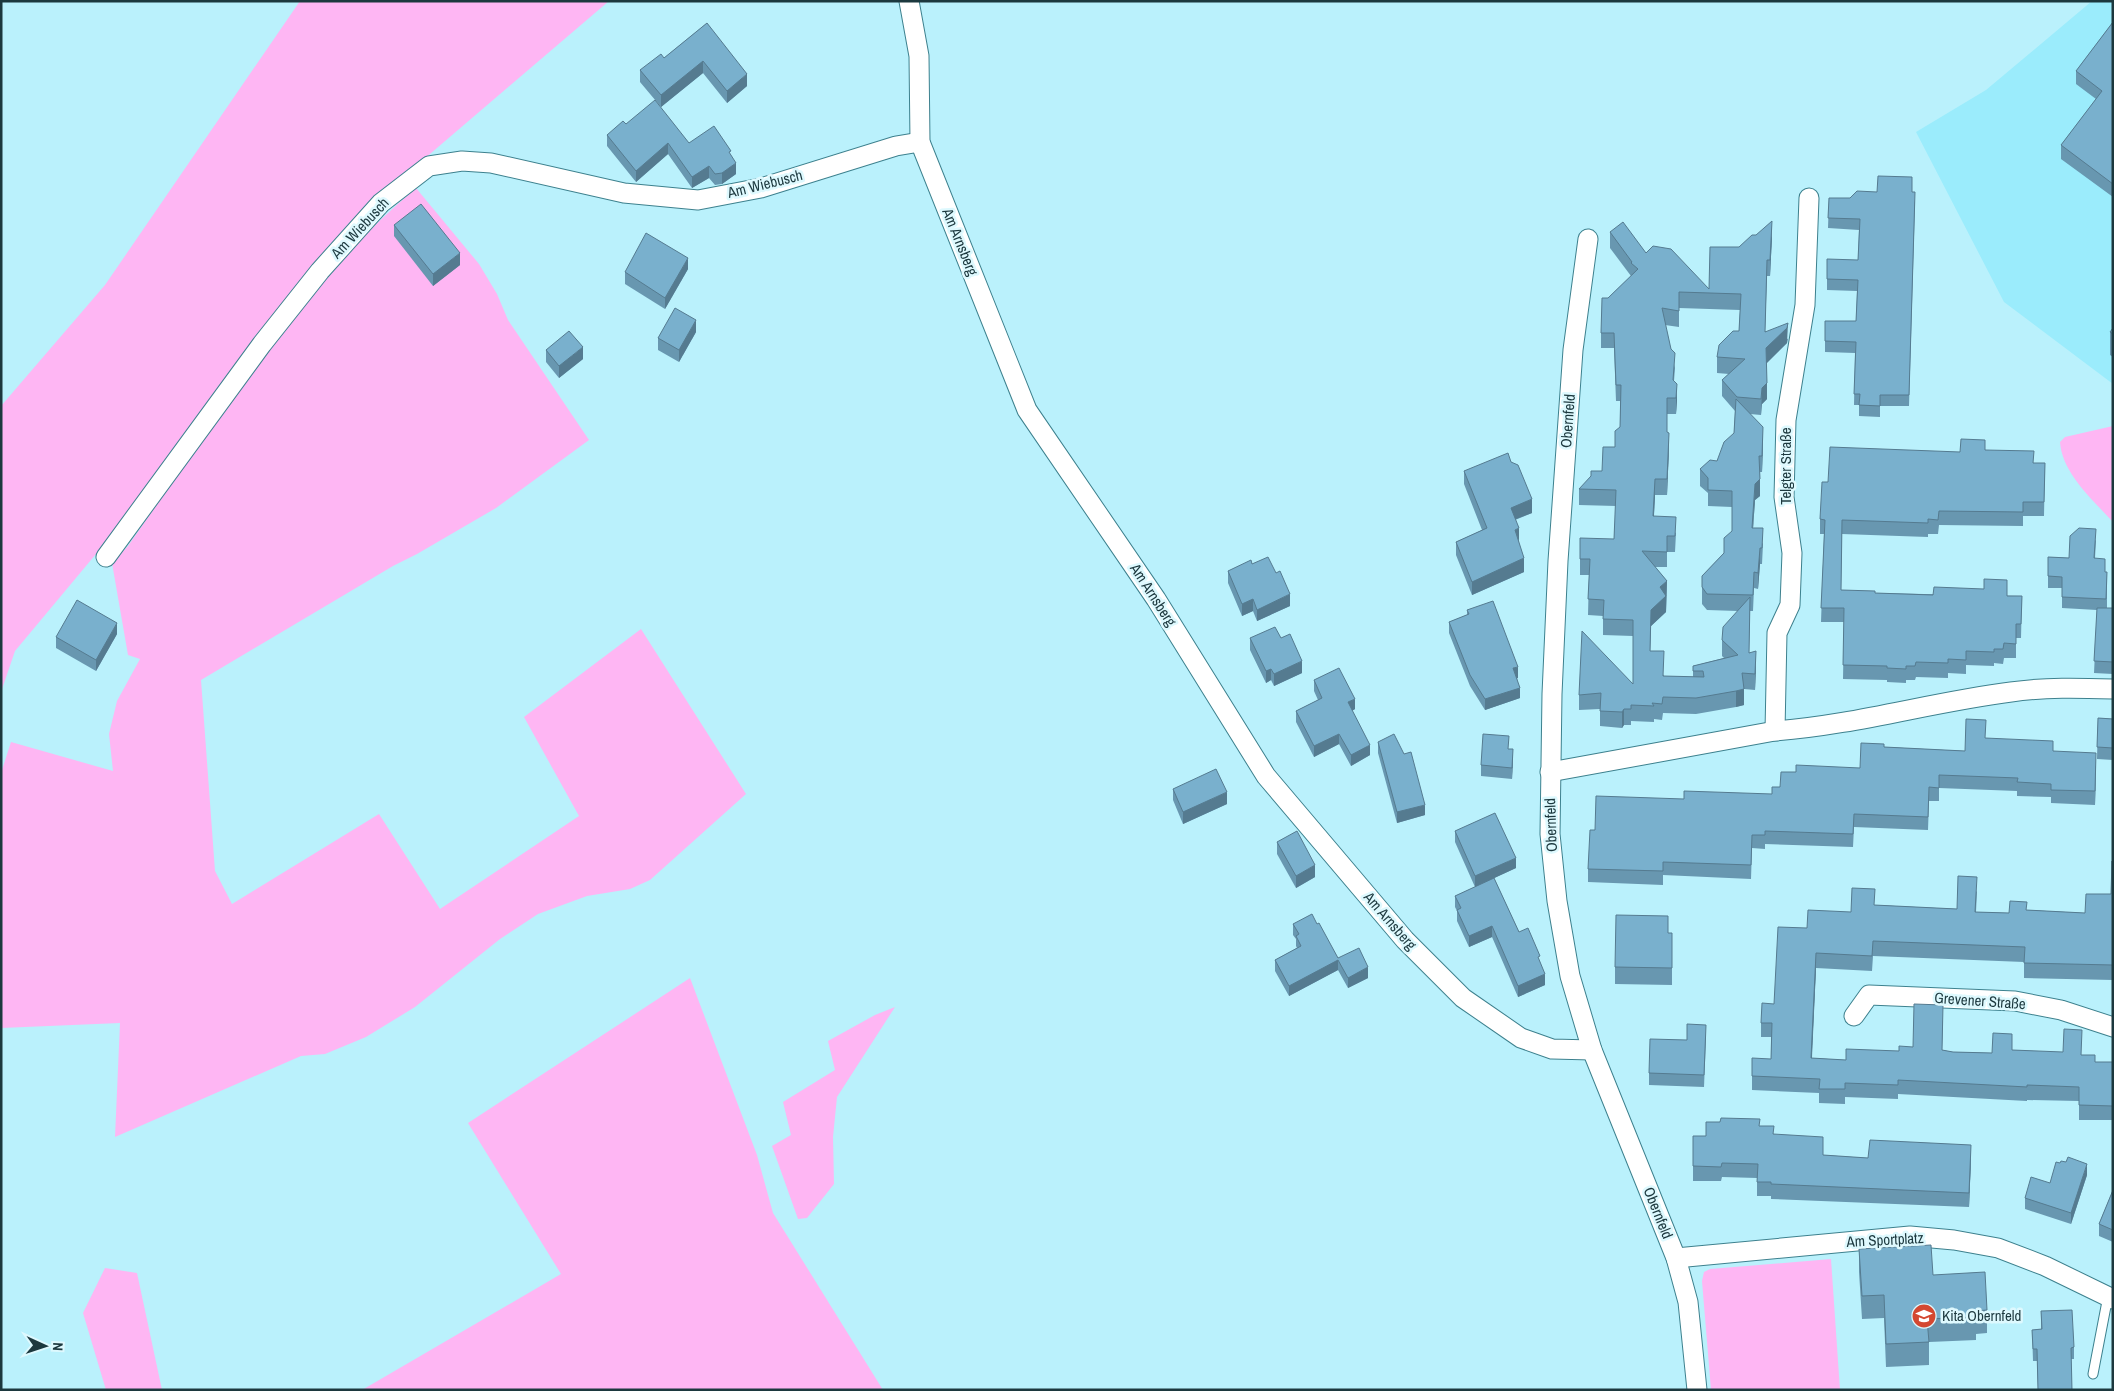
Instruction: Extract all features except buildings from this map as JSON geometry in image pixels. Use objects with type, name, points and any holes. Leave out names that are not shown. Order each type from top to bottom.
[{"type":"street","name":"Am Arnsberg","points":[[909,1],[919,56],[920,142],[1027,410],[1156,598],[1266,776],[1405,940],[1463,998],[1521,1038],[1552,1049],[1592,1050]]},
{"type":"street","name":"Am Wiebusch","points":[[106,557],[262,344],[320,271],[382,203],[429,166],[462,161],[491,163],[624,193],[698,200],[760,188],[896,146],[920,142]]},
{"type":"street","name":"Telgter Straße","points":[[1775,731],[1777,633],[1790,605],[1792,553],[1784,497],[1786,420],[1804,305],[1809,198]]},
{"type":"street","name":"Obernfeld","points":[[1588,239],[1573,350],[1558,561],[1550,772],[1550,834],[1557,901],[1570,976],[1592,1050],[1676,1258],[1688,1302],[1697,1390]]},
{"type":"street","points":[[1550,772],[1775,731],[1812,728],[2010,692],[2068,687],[2113,688]]},
{"type":"street","name":"Grevener Straße","points":[[1854,1016],[1869,995],[2015,1001],[2061,1010],[2113,1027]]},
{"type":"street","name":"Am Sportplatz","points":[[1676,1258],[1910,1236],[1954,1240],[1998,1248],[2046,1266],[2110,1297]]},
{"type":"lane","points":[[2093,1374],[2110,1297]]},
{"type":"shaded area","points":[[300,1],[609,1],[368,207],[106,542],[15,651],[1,692],[1,406],[105,285]]},
{"type":"shaded area","points":[[2092,1],[2113,1],[2113,384],[2004,302],[1916,132],[1986,90]]},
{"type":"shaded area","points":[[416,188],[479,264],[497,294],[508,320],[589,440],[496,508],[393,566],[201,680],[215,871],[232,904],[379,814],[440,909],[579,816],[524,717],[641,629],[746,794],[650,880],[630,889],[587,896],[538,914],[500,939],[415,1007],[366,1037],[325,1054],[301,1056],[115,1137],[120,1023],[1,1028],[1,773],[11,742],[113,771],[109,734],[117,701],[140,659],[128,655],[112,563],[128,546],[227,404],[297,312],[334,268],[374,226]]},
{"type":"shaded area","points":[[2113,426],[2113,522],[2072,475],[2062,453],[2060,442],[2065,437]]},
{"type":"shaded area","points":[[690,978],[757,1155],[773,1213],[883,1390],[362,1390],[561,1274],[468,1123]]},
{"type":"shaded area","points":[[895,1007],[837,1097],[833,1137],[834,1184],[807,1218],[798,1219],[772,1146],[791,1135],[783,1102],[835,1070],[828,1041],[875,1015]]},
{"type":"shaded area","points":[[1831,1259],[1840,1390],[1711,1390],[1702,1281],[1704,1272],[1710,1269]]},
{"type":"shaded area","points":[[105,1268],[137,1273],[162,1390],[106,1390],[83,1313]]},
{"type":"place","name":"Kita Obernfeld","points":[[1924,1316]]}]
